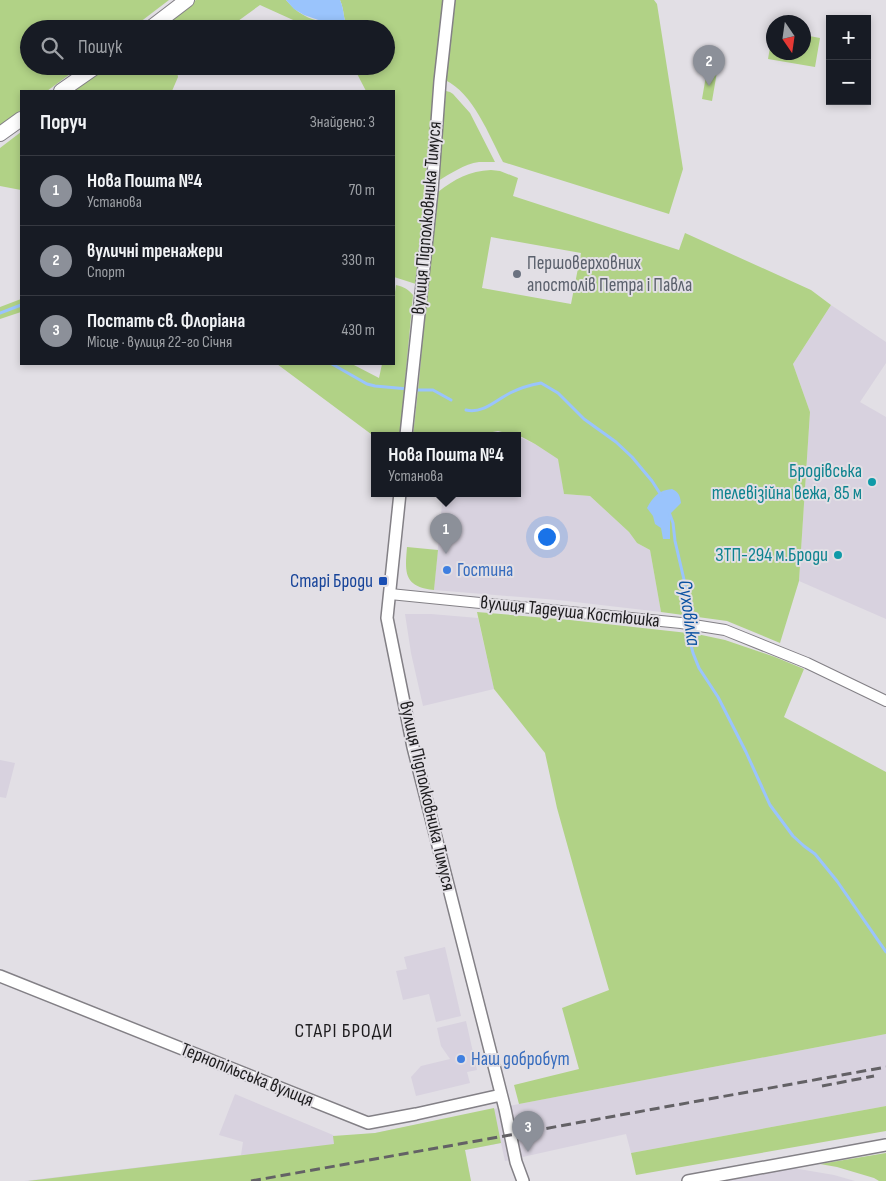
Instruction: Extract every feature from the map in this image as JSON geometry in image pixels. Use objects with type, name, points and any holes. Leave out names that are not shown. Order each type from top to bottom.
[{"type":"highway","points":[[161,20],[187,0]]},
{"type":"highway","points":[[62,90],[84,75]]},
{"type":"highway","points":[[0,134],[20,120]]},
{"type":"main road","name":"вулиця Підполковника Тимуся","points":[[406,432],[449,0]]},
{"type":"main road","name":"вулиця Підполковника Тимуся","points":[[400,497],[387,618],[413,747],[522,1181]]},
{"type":"main road","name":"Тернопільська вулиця","points":[[0,976],[368,1123],[501,1096]]},
{"type":"main road","points":[[688,1181],[886,1144]]},
{"type":"street","name":"вулиця Тадеуша Костюшка","points":[[390,594],[681,623],[726,630],[807,663],[886,701]]},
{"type":"shaded area","points":[[831,305],[886,342],[886,363],[860,402],[886,417],[886,619],[799,581],[810,412],[793,364]]},
{"type":"shaded area","points":[[521,438],[559,459],[564,494],[590,496],[629,532],[637,543],[650,550],[661,612],[558,600],[434,590],[443,497],[521,497]]},
{"type":"shaded area","points":[[405,614],[478,618],[494,689],[423,706],[411,653]]},
{"type":"shaded area","points":[[0,760],[15,763],[6,798],[0,797]]},
{"type":"shaded area","points":[[445,947],[461,1016],[436,1022],[429,994],[403,1000],[396,971],[407,969],[404,957]]},
{"type":"shaded area","points":[[466,1021],[477,1070],[467,1072],[470,1083],[416,1096],[411,1077],[421,1066],[450,1059],[441,1046],[437,1028]]},
{"type":"shaded area","points":[[886,1034],[886,1106],[631,1153],[626,1134],[505,1161],[501,1143],[465,1150],[471,1181],[24,1181],[241,1155],[243,1142],[219,1135],[235,1094],[334,1137],[375,1133]]},
{"type":"shaded area","points":[[787,1167],[834,1175],[855,1181],[708,1181]]},
{"type":"green space","points":[[0,0],[169,0],[143,20],[20,20],[20,75],[69,75],[48,90],[20,90],[20,111],[0,125]]},
{"type":"green space","points":[[196,0],[286,0],[304,16],[315,20],[293,20],[260,5],[239,20],[169,20]]},
{"type":"green space","points":[[340,0],[444,0],[438,42],[416,284],[395,277],[395,90],[365,90],[358,75],[395,75],[395,20],[345,20]]},
{"type":"green space","points":[[455,0],[654,0],[657,4],[683,169],[669,214],[503,162],[472,105],[464,94],[445,80]]},
{"type":"green space","points":[[811,36],[820,38],[815,67],[774,60],[811,60]]},
{"type":"green space","points":[[707,70],[717,72],[712,101],[702,99]]},
{"type":"green space","points":[[95,75],[178,75],[178,77],[172,90],[75,90]]},
{"type":"green space","points":[[446,91],[453,94],[470,113],[495,162],[479,162],[468,165],[438,181]]},
{"type":"green space","points":[[20,133],[20,190],[0,186],[0,148]]},
{"type":"green space","points":[[500,171],[518,178],[513,196],[679,250],[685,233],[811,290],[831,305],[793,364],[810,412],[799,581],[780,643],[727,621],[661,612],[650,550],[637,543],[629,532],[590,496],[564,494],[558,459],[521,437],[521,432],[413,432],[438,192],[463,176],[476,172]],"holes":[[[491,237],[581,253],[571,304],[482,288]]]},
{"type":"green space","points":[[396,285],[406,288],[413,295],[400,432],[371,432],[371,434],[278,365],[354,365],[379,378],[382,365],[395,365]]},
{"type":"green space","points":[[20,299],[20,312],[0,319],[0,307]]},
{"type":"green space","points":[[407,547],[438,550],[434,590],[416,586],[411,582],[406,571]]},
{"type":"green space","points":[[477,612],[697,634],[725,640],[804,669],[784,717],[886,772],[886,1034],[519,1104],[514,1085],[579,1069],[562,1008],[609,990],[557,808],[545,753],[494,689]]},
{"type":"green space","points":[[886,1106],[886,1131],[636,1175],[631,1153]]},
{"type":"green space","points":[[494,1108],[501,1143],[465,1150],[471,1181],[28,1181],[334,1144],[333,1136],[375,1133]]},
{"type":"green space","points":[[886,1153],[886,1181],[879,1181],[837,1167],[820,1164]]},
{"type":"water","points":[[286,0],[340,0],[345,20],[318,20],[294,9]]},
{"type":"water","points":[[672,489],[679,495],[681,503],[670,514],[670,539],[663,539],[661,528],[655,524],[653,516],[647,508],[657,495]]},
{"type":"waterway","name":"Суховілка","points":[[0,313],[20,305]]},
{"type":"waterway","name":"Суховілка","points":[[334,365],[367,384],[408,389]]},
{"type":"waterway","name":"Суховілка","points":[[466,410],[472,411],[484,408],[514,391],[541,383],[558,393],[584,419],[616,442],[632,457],[661,495]]},
{"type":"waterway","name":"Суховілка","points":[[414,390],[433,390],[451,400]]},
{"type":"waterway","name":"Суховілка","points":[[669,512],[692,614],[690,641],[699,668],[718,697],[770,805],[793,836],[815,854],[837,881],[886,952]]},
{"type":"railway","points":[[251,1181],[886,1067]]},
{"type":"railway","points":[[822,1086],[874,1076]]},
{"type":"place","name":"вуличні тренажери","points":[[709,86]]},
{"type":"place","name":"Першоверховних апостолів Петра і Павла","points":[[517,274]]},
{"type":"place","name":"Бродівська телевізійна вежа, 85 м","points":[[872,482]]},
{"type":"place","name":"Нова Пошта №4","points":[[446,554]]},
{"type":"place","name":"ЗТП-294 м.Броди","points":[[838,555]]},
{"type":"place","name":"Гостина","points":[[447,570]]},
{"type":"place","name":"Старі Броди","points":[[383,581]]},
{"type":"place","name":"Наш добробут","points":[[461,1059]]},
{"type":"place","name":"Постать св. Флоріана","points":[[528,1152]]},
{"type":"district","name":"СТАРІ БРОДИ","points":[[344,1031]]}]
